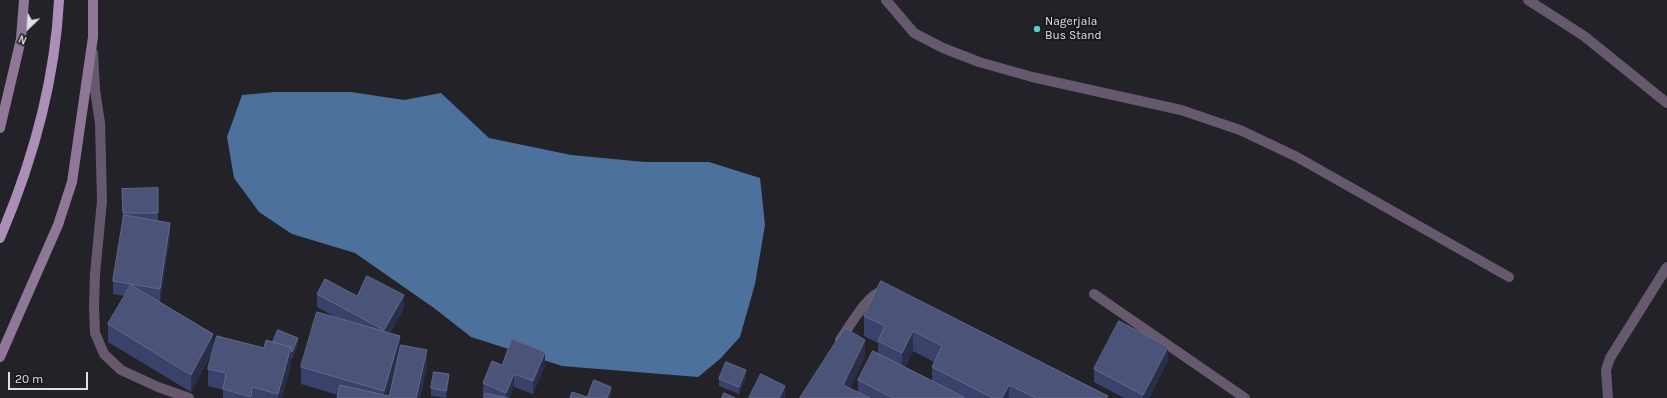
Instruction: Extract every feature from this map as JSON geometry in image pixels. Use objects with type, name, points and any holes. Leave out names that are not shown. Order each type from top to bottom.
[{"type":"main road","points":[[0,238],[27,166],[42,113],[53,62],[59,0]]},
{"type":"street","points":[[0,128],[21,39],[24,0]]},
{"type":"street","points":[[93,0],[94,90],[100,123],[102,194],[95,274],[95,334],[104,354],[121,370],[158,388],[189,398]]},
{"type":"street","points":[[886,0],[914,33],[943,48],[979,62],[1032,77],[1181,110],[1240,130],[1297,157],[1509,277]]},
{"type":"street","points":[[1528,0],[1584,36],[1667,103]]},
{"type":"street","points":[[0,357],[58,225],[72,182],[93,37]]},
{"type":"street","points":[[1608,398],[1606,370],[1610,358],[1667,268]]},
{"type":"street","points":[[833,351],[868,302],[882,290],[892,290]]},
{"type":"street","points":[[1094,294],[1245,398]]},
{"type":"water","points":[[275,92],[351,92],[404,100],[441,93],[489,138],[571,155],[645,162],[709,162],[760,178],[765,225],[755,284],[740,337],[720,359],[698,377],[562,366],[471,337],[434,308],[355,253],[292,234],[259,212],[234,178],[227,137],[242,95]]},
{"type":"building","points":[[158,188],[158,213],[123,213],[122,189]]},
{"type":"building","points":[[124,215],[170,223],[160,289],[113,281]]},
{"type":"building","points":[[367,276],[404,295],[384,330],[317,294],[325,279],[357,296]]},
{"type":"building","points":[[881,281],[1108,396],[1106,398],[1036,398],[1009,385],[1002,398],[993,398],[932,367],[942,346],[913,331],[902,353],[878,341],[885,326],[864,316]]},
{"type":"building","points":[[131,285],[213,334],[191,375],[108,324]]},
{"type":"building","points":[[317,312],[400,336],[384,391],[301,367]]},
{"type":"building","points":[[1119,321],[1168,347],[1143,395],[1094,369]]},
{"type":"building","points":[[845,328],[865,340],[843,385],[870,398],[800,398]]},
{"type":"building","points":[[278,330],[298,338],[292,352],[291,347],[273,342]]},
{"type":"building","points":[[217,336],[264,348],[266,340],[291,347],[278,394],[252,387],[251,397],[223,389],[226,373],[208,369]]},
{"type":"building","points":[[512,339],[545,352],[533,381],[514,374],[506,393],[483,383],[492,361],[502,365]]},
{"type":"building","points":[[401,345],[427,350],[416,398],[337,398],[340,385],[389,396]]},
{"type":"building","points":[[873,351],[964,398],[893,398],[858,380]]},
{"type":"building","points":[[726,362],[746,370],[739,387],[719,379]]},
{"type":"building","points":[[434,372],[449,374],[446,391],[431,388]]},
{"type":"building","points":[[761,374],[785,386],[779,398],[749,398]]},
{"type":"building","points":[[594,380],[611,387],[607,398],[570,398],[572,392],[587,397]]},
{"type":"building","points":[[485,393],[508,398],[484,398]]},
{"type":"building","points":[[724,393],[735,398],[722,398]]},
{"type":"place","name":"Nagerjala Bus Stand","points":[[1037,29]]}]
